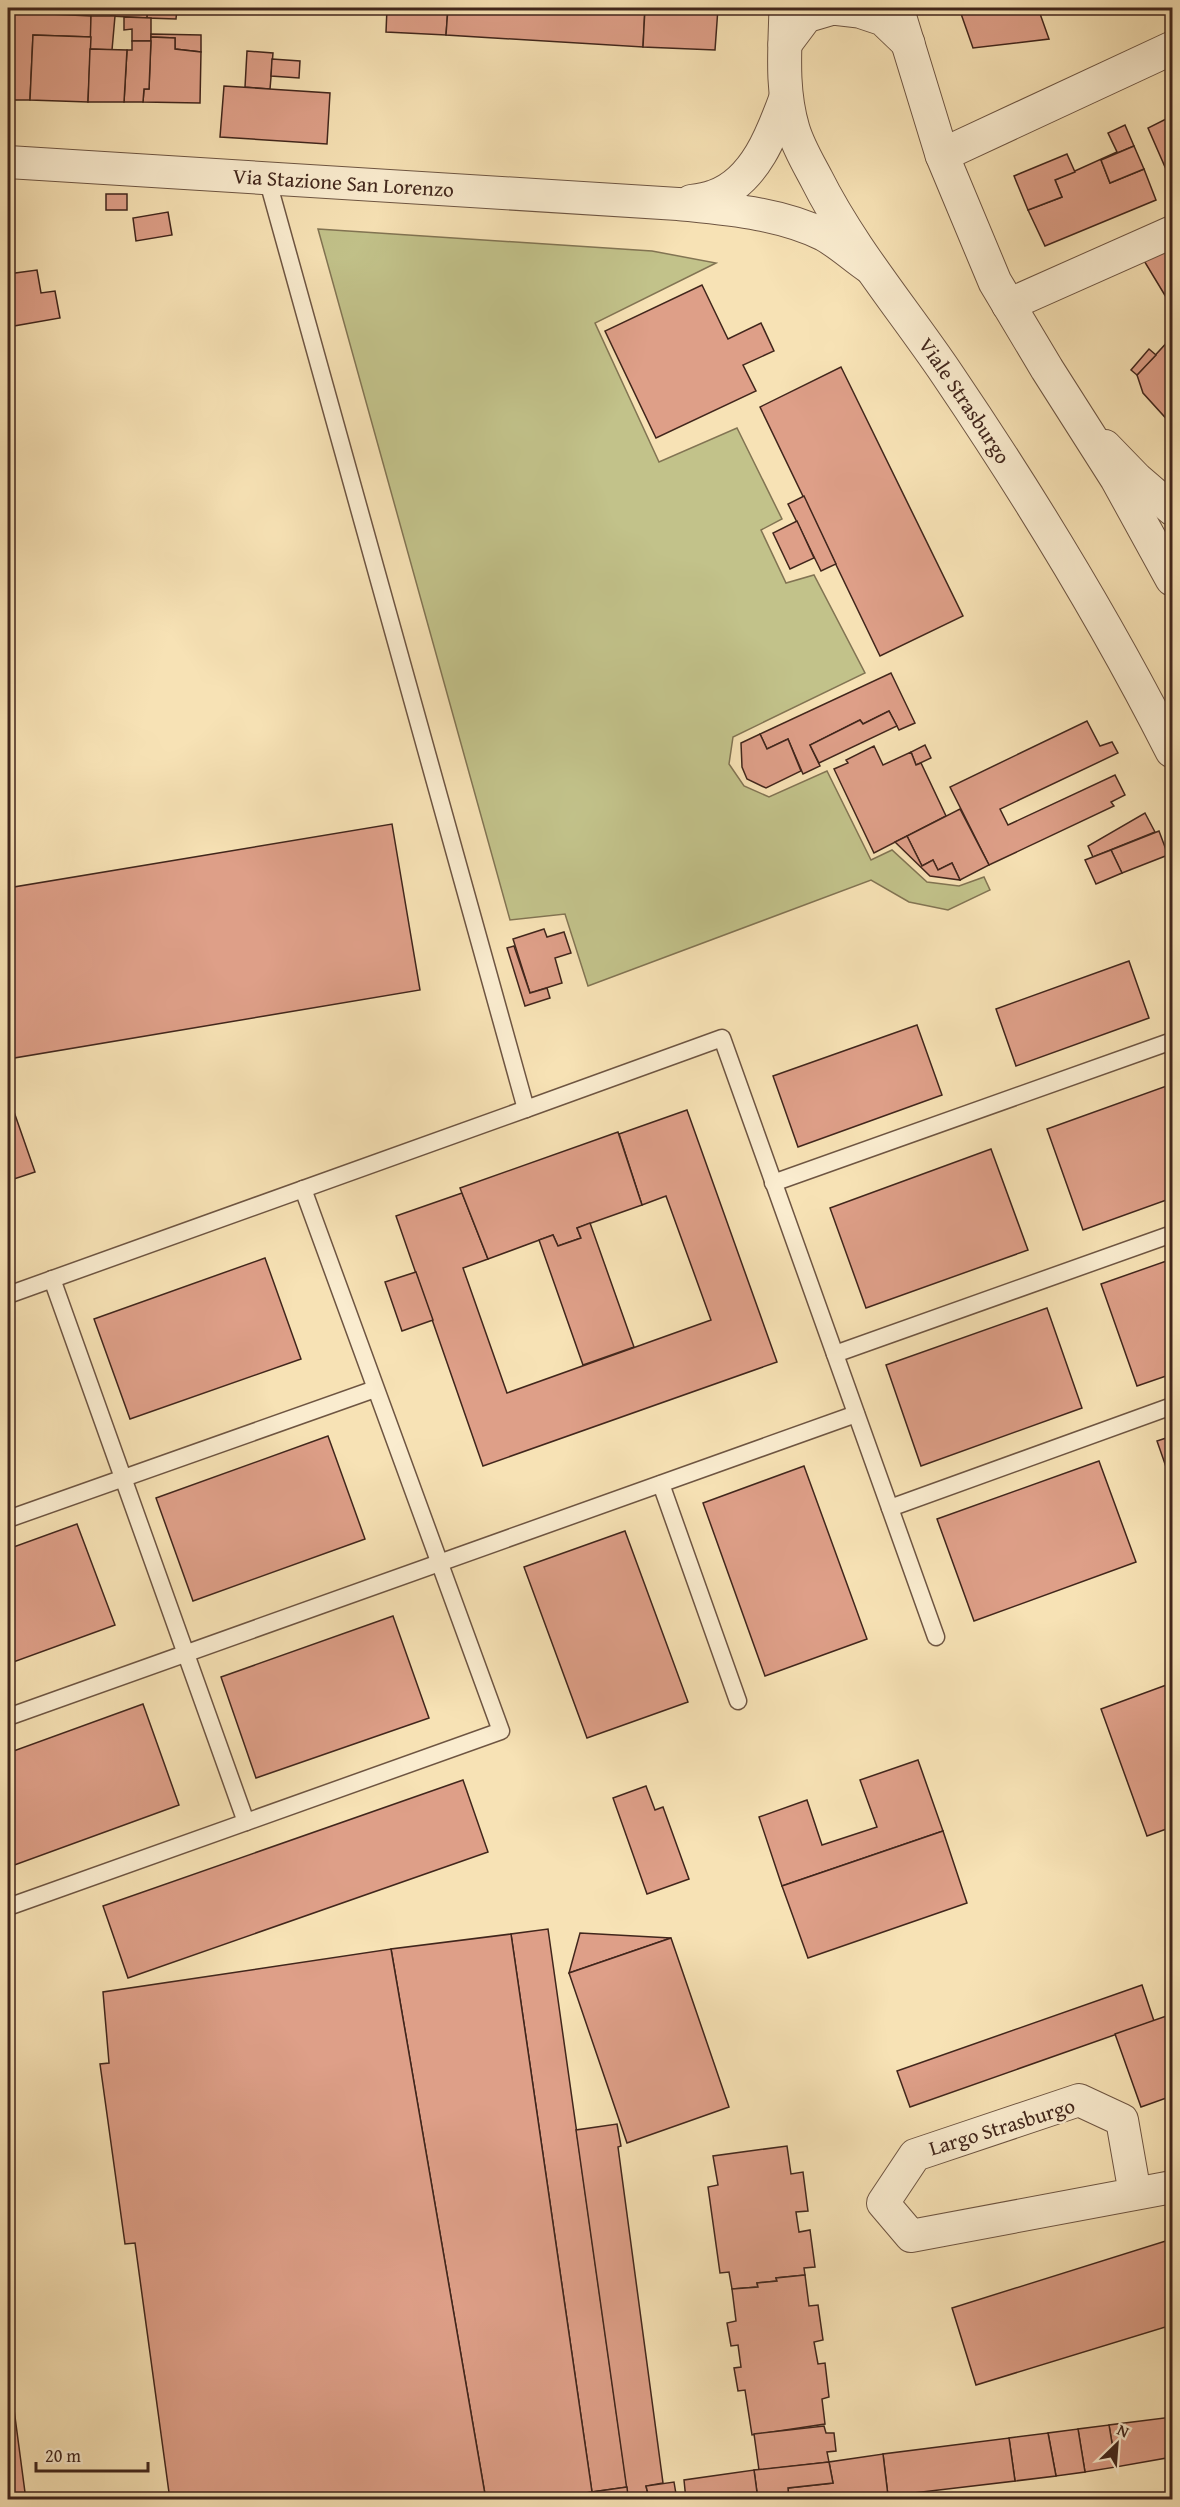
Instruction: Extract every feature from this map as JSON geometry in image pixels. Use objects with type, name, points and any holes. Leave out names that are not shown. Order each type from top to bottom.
[{"type":"street","name":"Viale Strasburgo","points":[[786,8],[786,96],[793,130],[806,159],[830,205],[1006,462],[1075,575],[1149,704],[1173,751]]},
{"type":"street","points":[[897,8],[942,155],[984,257],[1008,305],[1082,422],[1173,579]]},
{"type":"street","points":[[785,44],[806,16],[833,9],[860,11],[883,19],[908,43]]},
{"type":"street","points":[[942,155],[1173,48]]},
{"type":"street","name":"Via Stazione San Lorenzo","points":[[678,204],[716,196],[737,182],[764,149],[775,129],[786,96]]},
{"type":"street","name":"Via Stazione San Lorenzo","points":[[8,162],[678,204],[737,210],[794,224],[824,236],[874,271]]},
{"type":"street","points":[[1008,305],[1173,232]]},
{"type":"street","points":[[1082,422],[1137,479],[1173,509]]},
{"type":"street","name":"Largo Strasburgo","points":[[1135,2194],[1122,2120],[1079,2100],[915,2155],[883,2203],[911,2236],[1173,2187]]},
{"type":"lane","points":[[267,178],[526,1109]]},
{"type":"lane","points":[[8,1295],[722,1038],[936,1637]]},
{"type":"lane","points":[[773,1183],[1173,1041]]},
{"type":"lane","points":[[8,1905],[8,1907],[501,1731],[303,1189]]},
{"type":"lane","points":[[835,1354],[1173,1234]]},
{"type":"lane","points":[[52,1279],[246,1822]]},
{"type":"lane","points":[[8,1519],[375,1389]]},
{"type":"lane","points":[[890,1508],[1173,1406]]},
{"type":"lane","points":[[8,1717],[856,1414]]},
{"type":"lane","points":[[661,1484],[738,1701]]},
{"type":"green space","points":[[318,229],[652,251],[716,263],[595,323],[659,462],[737,428],[782,519],[761,530],[786,583],[814,575],[865,673],[733,737],[729,764],[744,786],[769,797],[827,771],[871,860],[892,850],[927,882],[959,886],[984,877],[990,890],[948,910],[909,902],[871,880],[588,986],[565,914],[510,920]]},
{"type":"building","points":[[8,8],[43,8],[43,14],[8,12]]},
{"type":"building","points":[[43,8],[69,8],[69,15],[43,14]]},
{"type":"building","points":[[111,8],[148,8],[147,18],[111,16]]},
{"type":"building","points":[[148,8],[177,8],[176,19],[147,18]]},
{"type":"building","points":[[387,8],[448,8],[446,35],[386,32]]},
{"type":"building","points":[[448,8],[645,8],[643,47],[446,35]]},
{"type":"building","points":[[645,8],[718,8],[715,50],[643,47]]},
{"type":"building","points":[[959,8],[1038,8],[1049,39],[973,48]]},
{"type":"building","points":[[8,12],[91,16],[91,37],[33,35],[30,100],[8,100]]},
{"type":"building","points":[[91,16],[115,16],[112,50],[90,49]]},
{"type":"building","points":[[124,17],[151,18],[151,41],[132,41],[132,29],[124,30]]},
{"type":"building","points":[[151,34],[201,35],[201,52],[175,49],[175,38],[151,37]]},
{"type":"building","points":[[33,35],[91,37],[88,102],[30,100]]},
{"type":"building","points":[[151,37],[175,38],[175,49],[201,52],[200,103],[143,102],[144,89],[149,89]]},
{"type":"building","points":[[132,41],[151,41],[149,89],[144,89],[143,102],[124,102],[127,50],[132,50]]},
{"type":"building","points":[[90,49],[127,50],[124,102],[88,102]]},
{"type":"building","points":[[247,51],[273,53],[270,89],[245,87]]},
{"type":"building","points":[[272,59],[300,61],[299,78],[271,76]]},
{"type":"building","points":[[224,86],[330,93],[327,144],[220,137]]},
{"type":"building","points":[[1172,116],[1172,183],[1148,128]]},
{"type":"building","points":[[1125,125],[1134,146],[1101,160],[1110,183],[1144,169],[1156,200],[1045,246],[1028,210],[1062,197],[1055,180],[1117,152],[1108,133]]},
{"type":"building","points":[[1134,146],[1144,169],[1110,183],[1101,160]]},
{"type":"building","points":[[1067,154],[1075,172],[1055,180],[1062,197],[1028,210],[1014,176]]},
{"type":"building","points":[[106,194],[127,194],[127,210],[106,210]]},
{"type":"building","points":[[168,212],[172,235],[136,241],[133,218]]},
{"type":"building","points":[[1172,242],[1172,307],[1143,259]]},
{"type":"building","points":[[37,270],[41,293],[55,291],[60,318],[8,327],[8,274]]},
{"type":"building","points":[[702,285],[728,339],[761,323],[774,351],[743,365],[756,391],[656,438],[605,331]]},
{"type":"building","points":[[1172,337],[1172,425],[1143,393],[1137,375]]},
{"type":"building","points":[[1149,349],[1156,355],[1137,375],[1131,370]]},
{"type":"building","points":[[841,367],[963,616],[880,656],[760,407]]},
{"type":"building","points":[[804,496],[836,564],[821,571],[788,504]]},
{"type":"building","points":[[797,521],[814,558],[790,569],[773,533]]},
{"type":"building","points":[[891,673],[915,723],[899,730],[889,711],[863,724],[860,720],[810,745],[820,766],[803,774],[788,739],[767,749],[760,734]]},
{"type":"building","points":[[889,711],[897,726],[819,763],[810,745],[860,720],[863,724]]},
{"type":"building","points":[[1087,721],[1100,746],[1112,742],[1118,753],[1000,809],[1008,825],[1115,775],[1125,795],[1111,802],[1114,806],[989,865],[950,787]]},
{"type":"building","points":[[760,734],[767,749],[788,739],[801,771],[766,788],[747,779],[742,767],[741,743]]},
{"type":"building","points":[[925,745],[931,758],[916,765],[911,752]]},
{"type":"building","points":[[874,746],[883,765],[911,752],[916,765],[921,763],[946,816],[874,853],[834,769],[848,763],[846,760]]},
{"type":"building","points":[[960,809],[989,865],[960,880],[952,863],[938,870],[933,860],[922,866],[907,836]]},
{"type":"building","points":[[1145,813],[1155,832],[1093,857],[1088,846]]},
{"type":"building","points":[[392,824],[420,990],[8,1059],[8,888]]},
{"type":"building","points":[[1159,831],[1168,855],[1122,873],[1111,850]]},
{"type":"building","points":[[907,836],[922,866],[933,860],[938,870],[952,863],[960,880],[930,876],[895,842]]},
{"type":"building","points":[[1111,850],[1122,873],[1096,884],[1085,860]]},
{"type":"building","points":[[544,929],[547,937],[564,932],[571,953],[555,958],[562,983],[530,993],[513,939]]},
{"type":"building","points":[[514,946],[530,993],[547,988],[550,998],[525,1006],[507,948]]},
{"type":"building","points":[[1129,961],[1149,1018],[1016,1066],[996,1009]]},
{"type":"building","points":[[917,1025],[942,1095],[798,1147],[773,1076]]},
{"type":"building","points":[[1172,1084],[1172,1198],[1083,1230],[1047,1129]]},
{"type":"building","points":[[13,1109],[35,1172],[8,1181],[8,1111]]},
{"type":"building","points":[[687,1110],[777,1362],[483,1466],[396,1216],[462,1193],[488,1259],[463,1268],[507,1393],[711,1320],[666,1196],[642,1205],[619,1134]]},
{"type":"building","points":[[618,1132],[642,1205],[577,1228],[581,1238],[558,1246],[553,1235],[488,1259],[460,1188]]},
{"type":"building","points":[[991,1149],[1028,1250],[866,1308],[830,1208]]},
{"type":"building","points":[[590,1223],[634,1347],[583,1365],[539,1240],[553,1235],[558,1246],[581,1238],[577,1228]]},
{"type":"building","points":[[265,1258],[301,1359],[130,1419],[94,1319]]},
{"type":"building","points":[[1172,1259],[1172,1374],[1137,1386],[1101,1284]]},
{"type":"building","points":[[416,1272],[433,1320],[402,1331],[385,1282]]},
{"type":"building","points":[[1047,1308],[1082,1408],[921,1466],[886,1365]]},
{"type":"building","points":[[328,1436],[365,1539],[193,1601],[156,1498]]},
{"type":"building","points":[[1172,1436],[1172,1484],[1157,1441]]},
{"type":"building","points":[[1099,1461],[1136,1562],[974,1621],[937,1519]]},
{"type":"building","points":[[804,1466],[867,1639],[765,1676],[703,1503]]},
{"type":"building","points":[[77,1524],[115,1625],[8,1664],[8,1549]]},
{"type":"building","points":[[625,1531],[688,1702],[587,1738],[524,1567]]},
{"type":"building","points":[[393,1616],[429,1718],[256,1778],[221,1677]]},
{"type":"building","points":[[1169,1684],[1172,1694],[1172,1827],[1147,1836],[1101,1709]]},
{"type":"building","points":[[143,1704],[179,1805],[9,1867],[8,1753]]},
{"type":"building","points":[[918,1760],[943,1831],[782,1886],[759,1817],[807,1800],[822,1845],[877,1827],[860,1780]]},
{"type":"building","points":[[463,1780],[488,1852],[128,1978],[103,1906]]},
{"type":"building","points":[[646,1786],[655,1810],[663,1807],[689,1879],[647,1894],[613,1798]]},
{"type":"building","points":[[943,1831],[967,1903],[808,1958],[782,1886]]},
{"type":"building","points":[[548,1929],[627,2487],[592,2492],[511,1934]]},
{"type":"building","points":[[580,1933],[671,1938],[569,1973]]},
{"type":"building","points":[[511,1934],[592,2492],[539,2500],[486,2500],[391,1949]]},
{"type":"building","points":[[671,1938],[729,2107],[627,2143],[569,1973]]},
{"type":"building","points":[[391,1949],[486,2500],[230,2500],[230,2497],[170,2500],[135,2243],[125,2244],[100,2064],[109,2063],[103,1992]]},
{"type":"building","points":[[1142,1985],[1154,2021],[910,2107],[897,2071]]},
{"type":"building","points":[[1172,2014],[1172,2096],[1141,2107],[1115,2034]]},
{"type":"building","points":[[617,2124],[621,2146],[618,2147],[663,2483],[646,2486],[648,2494],[628,2497],[576,2130]]},
{"type":"building","points":[[787,2146],[791,2174],[803,2172],[808,2211],[796,2212],[799,2232],[810,2230],[815,2267],[804,2268],[805,2275],[776,2278],[777,2281],[757,2283],[758,2287],[732,2289],[729,2272],[720,2273],[708,2187],[718,2185],[713,2156]]},
{"type":"building","points":[[1172,2239],[1172,2325],[976,2385],[952,2308]]},
{"type":"building","points":[[805,2275],[809,2306],[818,2305],[823,2340],[814,2342],[818,2364],[825,2363],[829,2397],[822,2399],[825,2424],[752,2435],[745,2390],[738,2391],[734,2368],[741,2367],[738,2345],[731,2346],[727,2323],[736,2321],[732,2289],[758,2287],[757,2283],[777,2281],[776,2278]]},
{"type":"building","points":[[8,2364],[26,2500],[8,2500]]},
{"type":"building","points":[[1172,2417],[1172,2457],[1116,2467],[1109,2425]]},
{"type":"building","points":[[1109,2425],[1116,2467],[1085,2472],[1078,2429]]},
{"type":"building","points":[[824,2426],[826,2433],[834,2433],[836,2451],[827,2452],[829,2462],[759,2470],[754,2434]]},
{"type":"building","points":[[1078,2429],[1085,2472],[1056,2476],[1048,2433]]},
{"type":"building","points":[[1048,2433],[1056,2476],[1015,2481],[1009,2438]]},
{"type":"building","points":[[1009,2438],[1015,2481],[888,2496],[883,2454]]},
{"type":"building","points":[[883,2454],[888,2496],[865,2500],[789,2500],[788,2488],[833,2483],[829,2462]]},
{"type":"building","points":[[829,2462],[833,2483],[788,2488],[789,2500],[758,2500],[754,2470]]},
{"type":"building","points":[[754,2470],[758,2500],[686,2500],[684,2480]]},
{"type":"building","points":[[674,2482],[677,2500],[593,2500],[592,2492],[627,2487],[628,2497],[648,2494],[646,2486]]},
{"type":"building","points":[[592,2492],[593,2500],[539,2500]]}]
